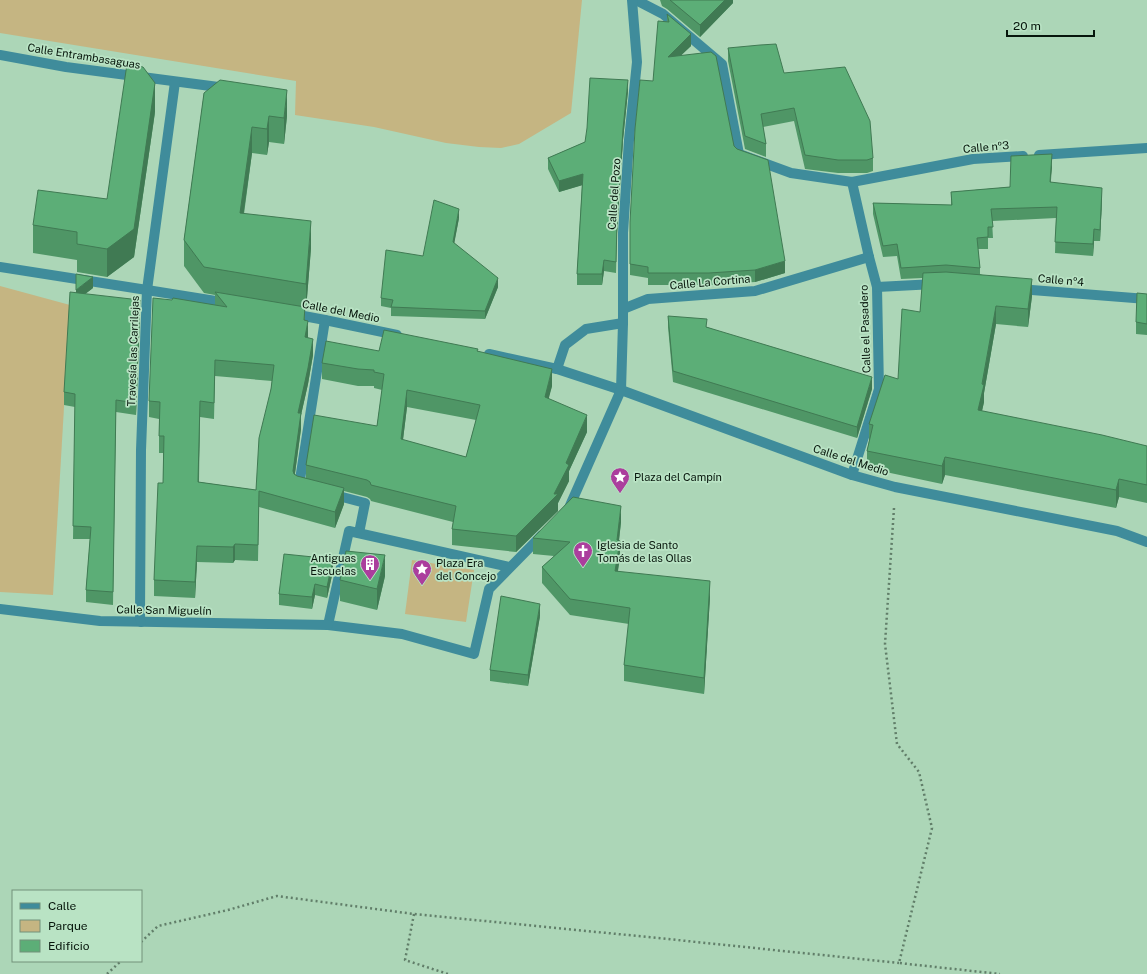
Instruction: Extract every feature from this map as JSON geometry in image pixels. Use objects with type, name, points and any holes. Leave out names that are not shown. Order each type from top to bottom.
[{"type":"street","name":"Calle del Pozo","points":[[621,390],[623,233],[637,62],[632,0]]},
{"type":"street","name":"Calle nº3","points":[[636,0],[663,14],[722,64],[739,154],[791,173],[852,182],[973,159],[1147,148]]},
{"type":"street","name":"Calle Entrambasaguas","points":[[0,55],[66,67],[237,89]]},
{"type":"street","name":"Travesía las Carrilejas","points":[[141,622],[141,450],[147,290],[175,82]]},
{"type":"street","name":"Calle el Pasadero","points":[[852,182],[877,287],[879,389],[852,475]]},
{"type":"street","name":"Calle La Cortina","points":[[623,309],[648,299],[755,291],[869,257]]},
{"type":"street","points":[[0,267],[240,305]]},
{"type":"street","points":[[877,287],[946,283]]},
{"type":"street","name":"Calle nº4","points":[[1008,288],[1147,299]]},
{"type":"street","name":"Calle del Medio","points":[[286,313],[410,338]]},
{"type":"street","points":[[302,487],[325,320]]},
{"type":"street","points":[[557,368],[565,345],[586,329],[623,323]]},
{"type":"street","name":"Calle del Medio","points":[[480,352],[557,368],[852,475],[895,487],[1116,531],[1147,542]]},
{"type":"street","points":[[563,515],[569,509],[621,390]]},
{"type":"street","points":[[321,492],[365,503],[359,533]]},
{"type":"street","points":[[510,567],[349,531],[328,625],[402,634],[474,654],[489,589],[547,530]]},
{"type":"street","name":"Calle San Miguelín","points":[[0,609],[100,621],[328,625]]},
{"type":"path","points":[[895,487],[885,644],[897,744],[919,772],[932,828],[899,963]]},
{"type":"path","points":[[142,941],[158,926],[228,910],[277,896],[414,914],[1000,974]]},
{"type":"path","points":[[414,914],[405,960],[448,974]]},
{"type":"path","points":[[107,974],[120,962]]},
{"type":"green space","points":[[0,0],[582,0],[571,113],[519,144],[501,148],[446,143],[374,127],[295,115],[296,81],[0,33]]},
{"type":"green space","points":[[0,286],[70,305],[53,595],[0,592]]},
{"type":"green space","points":[[412,560],[474,570],[466,622],[405,614]]},
{"type":"building","points":[[670,0],[725,0],[700,25]]},
{"type":"building","points":[[667,14],[691,34],[668,57],[711,52],[716,56],[734,146],[737,149],[768,160],[785,261],[755,270],[709,273],[648,273],[648,267],[630,264],[630,222],[635,129],[640,80],[653,81],[658,21],[669,22]]},
{"type":"building","points":[[776,44],[784,73],[845,67],[870,121],[873,158],[867,160],[838,160],[805,155],[794,108],[761,114],[766,144],[745,136],[728,48]]},
{"type":"building","points":[[127,64],[143,67],[155,83],[134,229],[107,249],[77,244],[77,232],[33,225],[38,190],[107,199]]},
{"type":"building","points":[[590,78],[628,80],[623,129],[616,262],[604,260],[602,274],[577,274],[583,174],[559,181],[548,158],[585,142]]},
{"type":"building","points":[[220,80],[287,90],[284,118],[269,116],[267,129],[252,127],[240,213],[311,221],[306,284],[204,267],[184,240],[204,93]]},
{"type":"building","points":[[1052,154],[1050,182],[1102,188],[1100,230],[1094,229],[1093,244],[1055,242],[1057,207],[991,209],[993,227],[988,227],[988,237],[977,238],[980,268],[946,265],[901,268],[897,244],[883,246],[873,203],[952,205],[951,192],[1010,187],[1011,156]]},
{"type":"building","points":[[434,200],[459,209],[453,242],[498,278],[485,311],[391,307],[393,300],[381,298],[386,250],[423,256]]},
{"type":"building","points":[[946,272],[1032,279],[1028,309],[996,306],[982,384],[984,385],[978,410],[1102,435],[1147,446],[1147,485],[1119,479],[1116,490],[945,457],[942,466],[867,451],[873,425],[869,424],[885,375],[898,379],[902,309],[920,312],[923,273]]},
{"type":"building","points":[[76,274],[93,277],[76,290]]},
{"type":"building","points":[[70,292],[140,300],[136,403],[116,400],[113,592],[86,590],[91,527],[73,526],[75,394],[64,392]]},
{"type":"building","points":[[215,292],[305,307],[304,320],[308,321],[305,337],[313,339],[298,413],[301,413],[293,471],[297,476],[344,488],[335,512],[259,491],[258,545],[235,544],[233,547],[197,546],[195,582],[154,580],[158,483],[163,483],[164,436],[159,436],[160,402],[149,401],[153,298],[172,300],[173,298],[227,307]],"holes":[[[215,360],[274,365],[271,389],[259,438],[256,490],[198,482],[200,401],[214,403]]]},
{"type":"building","points":[[1137,293],[1147,294],[1147,324],[1136,322]]},
{"type":"building","points":[[668,316],[707,319],[706,327],[872,377],[857,427],[673,371]]},
{"type":"building","points":[[384,330],[478,349],[477,351],[552,369],[545,397],[587,415],[566,463],[569,465],[554,494],[558,494],[516,536],[452,529],[456,506],[371,485],[367,480],[306,465],[314,415],[377,426],[384,374],[374,372],[374,370],[322,363],[326,341],[379,351]],"holes":[[[407,390],[480,405],[466,457],[401,439]]]},
{"type":"building","points":[[573,497],[621,506],[617,540],[620,541],[615,571],[710,581],[704,678],[624,665],[630,608],[570,599],[542,567],[570,542],[533,538]]},
{"type":"building","points":[[346,551],[385,555],[377,589],[340,580]]},
{"type":"building","points":[[284,554],[333,559],[327,587],[315,584],[312,597],[279,594]]},
{"type":"building","points":[[501,596],[540,604],[528,675],[490,670]]},
{"type":"place","name":"Plaza del Campín","points":[[620,494]]},
{"type":"place","name":"Iglesia de Santo Tomás de las Ollas","points":[[583,568]]},
{"type":"place","name":"Antiguas Escuelas","points":[[370,581]]},
{"type":"place","name":"Plaza Era del Concejo","points":[[422,586]]}]
